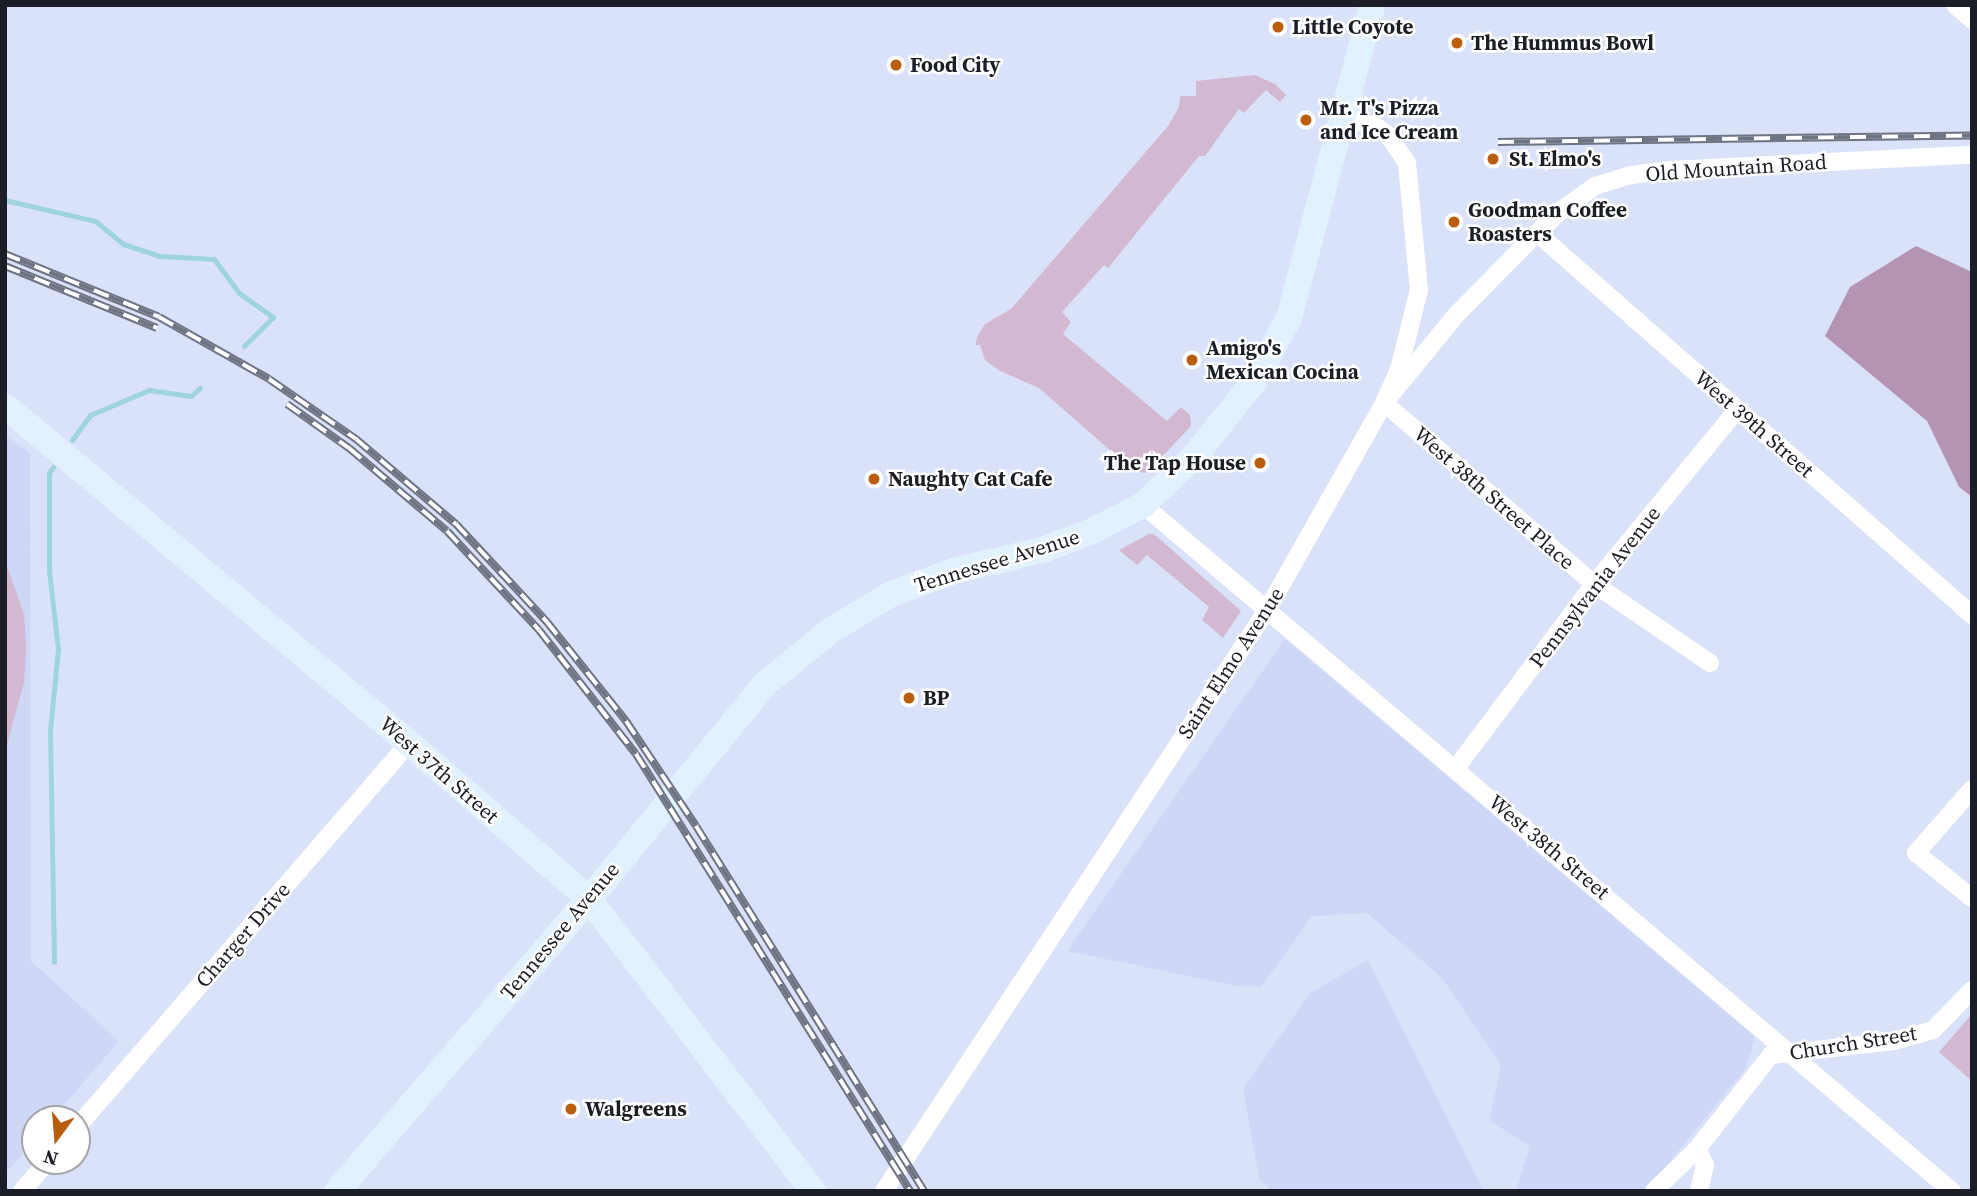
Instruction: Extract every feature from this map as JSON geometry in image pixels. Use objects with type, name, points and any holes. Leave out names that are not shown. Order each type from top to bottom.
[{"type":"main road","name":"Tennessee Avenue","points":[[337,1191],[589,899],[765,684],[830,631],[891,594],[954,571],[1045,550],[1090,532],[1143,505],[1198,452],[1255,380],[1287,324],[1372,5]]},
{"type":"main road","name":"West 37th Street","points":[[5,406],[409,743],[589,899],[813,1191]]},
{"type":"street","points":[[1955,5],[1972,19]]},
{"type":"street","name":"Saint Elmo Avenue","points":[[884,1191],[1267,610],[1384,403],[1399,370],[1419,290],[1407,163],[1389,136],[1375,126],[1342,117]]},
{"type":"street","name":"Old Mountain Road","points":[[1384,403],[1456,315],[1537,233],[1595,186],[1631,175],[1671,170],[1972,155]]},
{"type":"street","name":"West 39th Street","points":[[1537,233],[1972,615]]},
{"type":"street","name":"West 38th Street Place","points":[[1384,403],[1594,584],[1710,663]]},
{"type":"street","name":"Pennsylvania Avenue","points":[[1456,768],[1594,584],[1737,410]]},
{"type":"street","name":"West 38th Street","points":[[1143,505],[1952,1191]]},
{"type":"street","name":"Charger Drive","points":[[91,1111],[409,743]]},
{"type":"street","points":[[1972,789],[1916,853],[1972,898]]},
{"type":"street","name":"Church Street","points":[[1654,1191],[1697,1149],[1771,1055],[1894,1041],[1933,1030],[1972,990]]},
{"type":"street","points":[[1697,1149],[1705,1165],[1699,1191]]},
{"type":"street","points":[[22,1191],[36,1175]]},
{"type":"shaded area","points":[[1255,75],[1275,84],[1286,95],[1280,102],[1266,90],[1244,113],[1239,109],[1205,156],[1199,156],[1108,268],[1104,265],[1062,312],[1071,322],[1063,334],[1167,421],[1181,407],[1190,415],[1191,426],[1147,473],[1134,471],[1039,388],[1000,371],[985,360],[980,345],[975,345],[978,335],[985,324],[1011,309],[1168,126],[1179,107],[1180,96],[1196,96],[1196,81]]},
{"type":"shaded area","points":[[1916,246],[1972,272],[1972,497],[1959,487],[1927,421],[1825,336],[1850,287]]},
{"type":"shaded area","points":[[5,435],[30,453],[31,961],[119,1041],[64,1105],[21,1105],[21,1155],[5,1174]]},
{"type":"shaded area","points":[[1154,534],[1241,611],[1223,638],[1202,620],[1209,607],[1147,555],[1137,565],[1119,550]]},
{"type":"shaded area","points":[[5,561],[24,614],[26,646],[24,682],[5,752]]},
{"type":"shaded area","points":[[1285,639],[1755,1037],[1746,1068],[1646,1191],[1516,1191],[1530,1146],[1489,1121],[1501,1065],[1442,978],[1367,913],[1312,916],[1261,987],[1237,986],[1067,951]]},
{"type":"shaded area","points":[[1368,960],[1484,1191],[1272,1191],[1259,1178],[1243,1089],[1310,993]]},
{"type":"shaded area","points":[[1972,1014],[1972,1081],[1939,1052]]},
{"type":"waterway","points":[[5,200],[95,221],[123,244],[161,256],[214,259],[239,293],[273,317],[244,346]]},
{"type":"waterway","points":[[72,440],[90,415],[149,390],[191,396],[200,388]]},
{"type":"waterway","points":[[53,467],[49,473],[49,571],[58,649],[50,731],[54,962]]},
{"type":"railway","points":[[1498,142],[1972,135]]},
{"type":"railway","points":[[5,254],[159,317],[269,379],[356,439],[456,524],[547,622],[626,721],[696,826],[924,1191]]},
{"type":"railway","points":[[5,266],[157,328]]},
{"type":"railway","points":[[287,404],[349,448],[447,531],[539,630],[636,754],[910,1191]]},
{"type":"place","name":"Little Coyote","points":[[1278,27]]},
{"type":"place","name":"The Hummus Bowl","points":[[1457,43]]},
{"type":"place","name":"Food City","points":[[896,65]]},
{"type":"place","name":"Mr. T's Pizza and Ice Cream","points":[[1306,120]]},
{"type":"place","name":"St. Elmo's","points":[[1493,159]]},
{"type":"place","name":"Goodman Coffee Roasters","points":[[1454,222]]},
{"type":"place","name":"Amigo's Mexican Cocina","points":[[1192,360]]},
{"type":"place","name":"The Tap House","points":[[1260,463]]},
{"type":"place","name":"Naughty Cat Cafe","points":[[874,479]]},
{"type":"place","name":"BP","points":[[909,698]]},
{"type":"place","name":"Walgreens","points":[[571,1109]]}]
